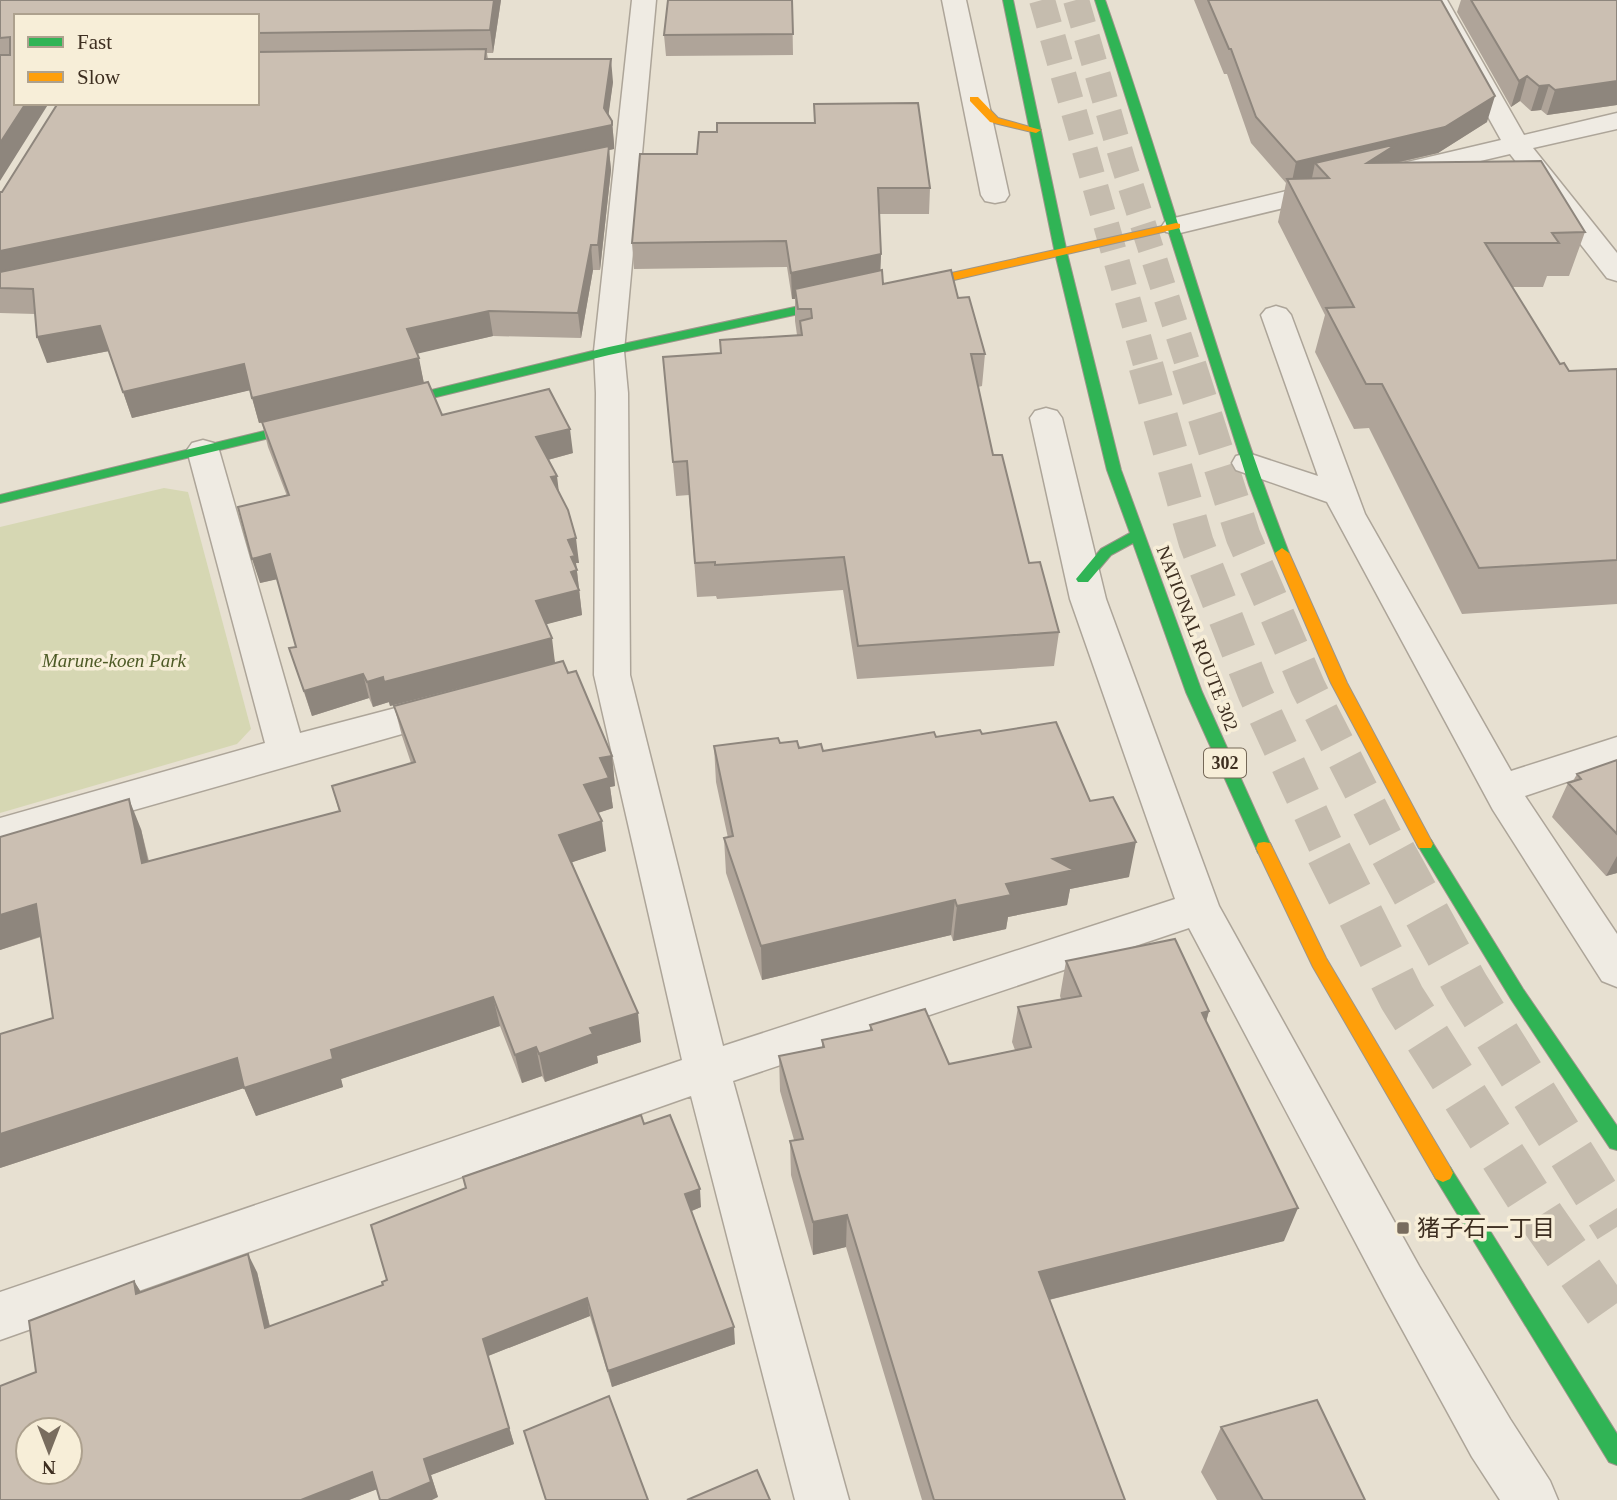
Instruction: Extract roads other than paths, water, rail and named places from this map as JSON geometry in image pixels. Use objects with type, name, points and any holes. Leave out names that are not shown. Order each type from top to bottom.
[{"type":"main road","name":"NATIONAL ROUTE 302","points":[[1008,0],[1061,253],[1114,470],[1194,692],[1269,860],[1319,962],[1470,1220],[1617,1454]]},
{"type":"main road","points":[[1100,0],[1176,226],[1248,463],[1269,521],[1338,681],[1380,762],[1488,950],[1617,1142]]},
{"type":"main road","points":[[974,99],[994,120],[1036,130]]},
{"type":"main road","points":[[888,290],[1176,226]]},
{"type":"main road","points":[[365,411],[609,351],[862,296]]},
{"type":"main road","points":[[0,499],[325,420]]},
{"type":"main road","points":[[1083,579],[1106,552],[1136,535]]},
{"type":"street","points":[[645,0],[609,351],[612,393],[591,670],[707,1070],[822,1500]]},
{"type":"street","points":[[954,0],[995,195]]},
{"type":"street","points":[[1462,3],[1436,3],[1517,144],[1617,272]]},
{"type":"street","points":[[612,62],[639,61]]},
{"type":"street","points":[[1176,226],[1617,121]]},
{"type":"street","points":[[603,162],[630,156]]},
{"type":"street","points":[[1276,315],[1348,514],[1501,789],[1617,969]]},
{"type":"street","points":[[1045,418],[1083,579],[1118,688],[1199,908],[1402,1282],[1491,1438],[1531,1500]]},
{"type":"street","points":[[203,450],[286,751]]},
{"type":"street","points":[[1248,463],[1341,495]]},
{"type":"street","points":[[0,834],[286,751],[481,699]]},
{"type":"street","points":[[1501,789],[1617,751]]},
{"type":"street","points":[[0,1316],[707,1070],[1199,908]]},
{"type":"tunnel","points":[[1042,0],[1147,368]]},
{"type":"tunnel","points":[[1076,0],[1123,162],[1189,368]]},
{"type":"tunnel","points":[[1146,366],[1196,542],[1255,693],[1330,855]]},
{"type":"tunnel","points":[[1189,366],[1243,536],[1308,687],[1394,855]]},
{"type":"tunnel","points":[[1393,853],[1466,986],[1617,1227]]},
{"type":"tunnel","points":[[1330,855],[1402,998],[1542,1218],[1617,1325]]},
{"type":"place","name":"猪子石一丁目","points":[[1403,1228]]},
{"type":"park label","name":"Marune-koen Park","points":[[114,660]]}]
